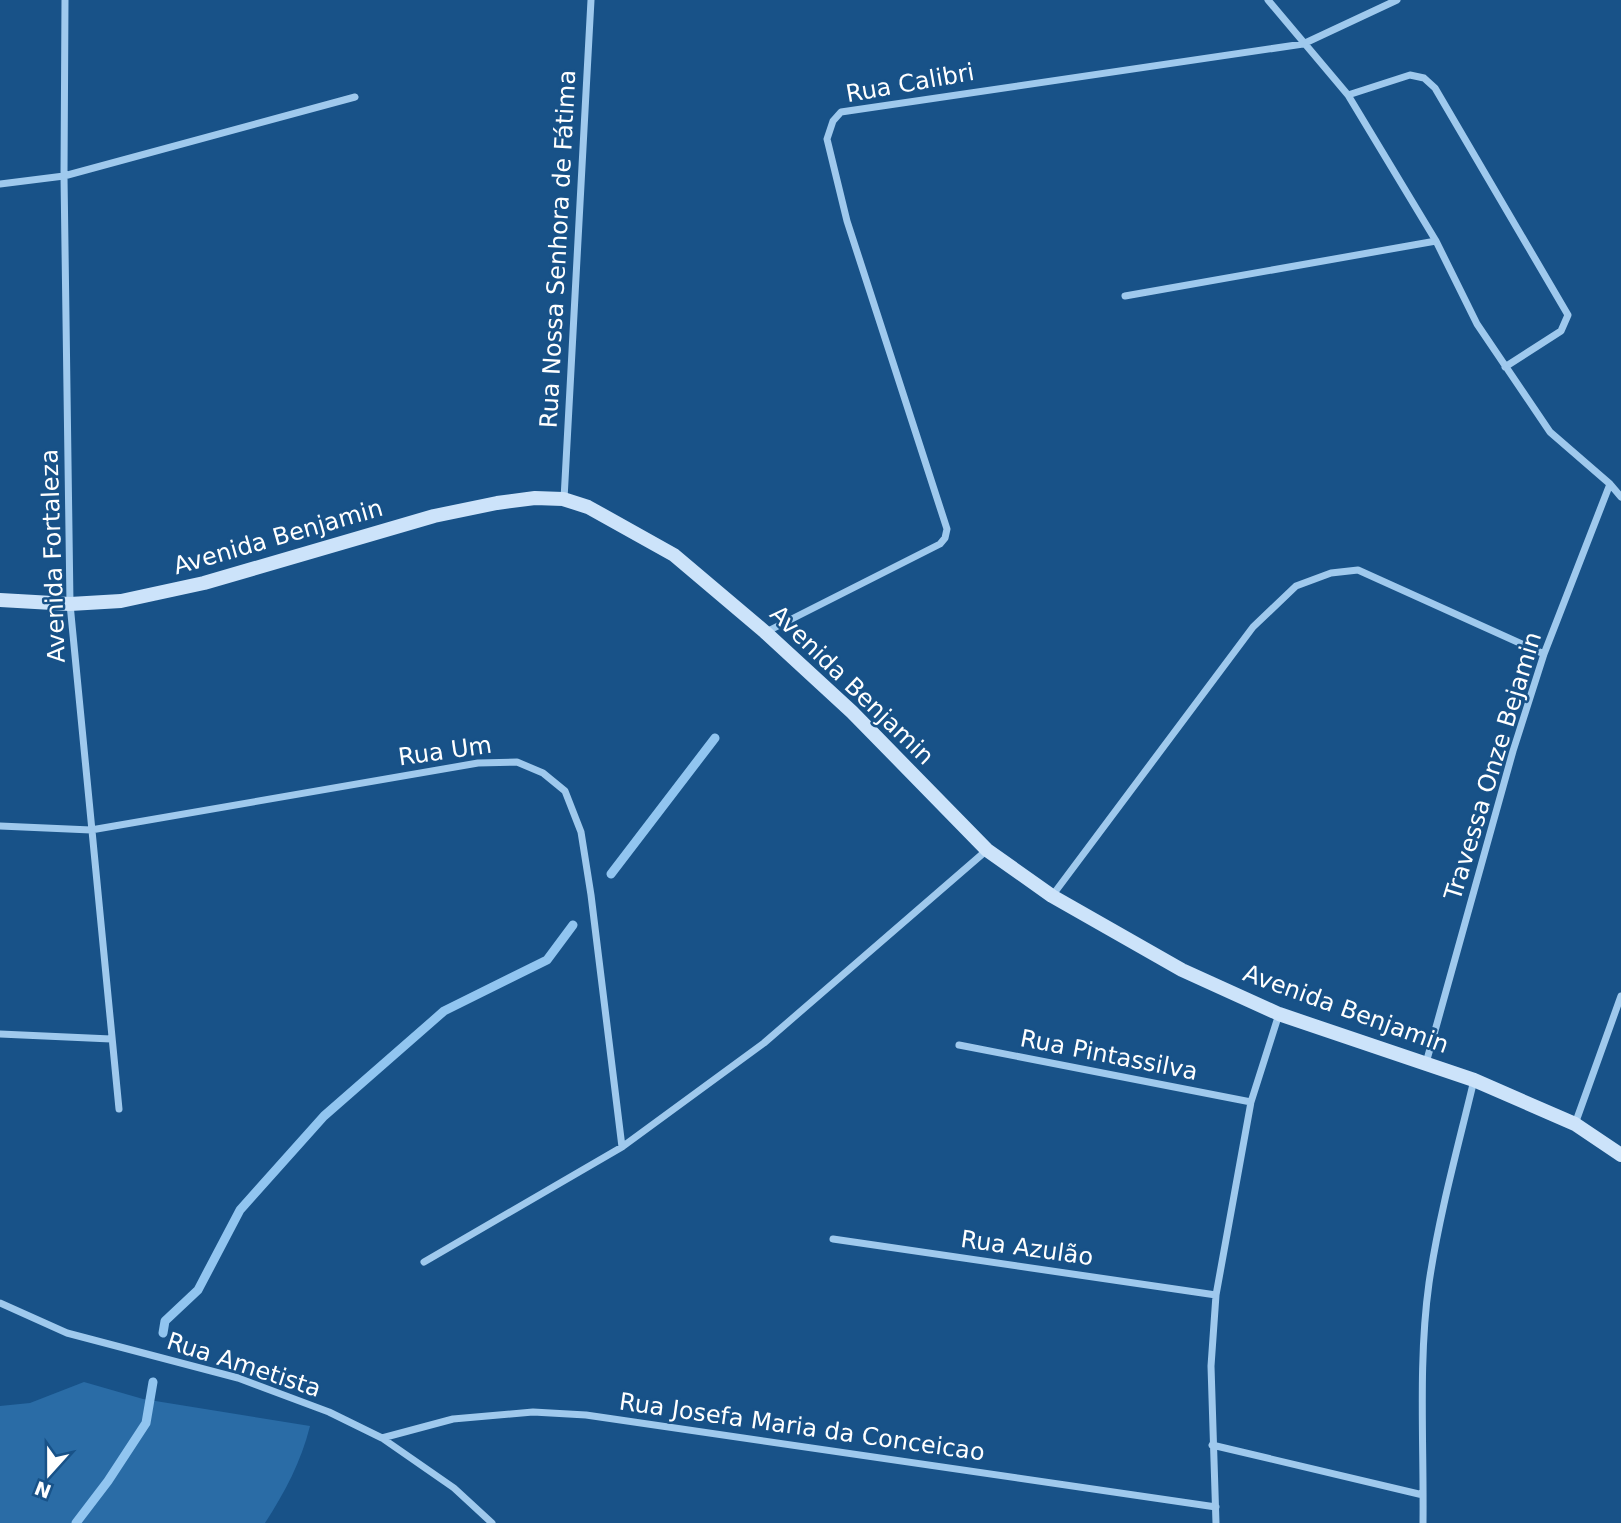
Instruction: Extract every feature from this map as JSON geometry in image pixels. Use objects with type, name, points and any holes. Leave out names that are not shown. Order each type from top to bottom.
[{"type":"street","name":"Avenida Fortaleza","points":[[65,0],[64,176],[70,604],[120,1109]]},
{"type":"street","name":"Rua Nossa Senhora de Fátima","points":[[564,499],[591,0]]},
{"type":"street","points":[[1268,0],[1348,95],[1436,241],[1477,324],[1550,432],[1610,484],[1621,497]]},
{"type":"street","name":"Rua Calibri","points":[[765,632],[940,544],[947,529],[847,221],[827,139],[833,121],[841,112],[1303,44],[1397,0]]},
{"type":"street","points":[[1348,95],[1410,75],[1424,78],[1435,88],[1568,315],[1561,331],[1505,367]]},
{"type":"street","points":[[0,184],[64,176],[355,97]]},
{"type":"street","points":[[1125,296],[1436,241]]},
{"type":"street","name":"Travessa Onze Bejamin","points":[[1426,1063],[1513,751],[1544,654],[1610,484]]},
{"type":"street","name":"Avenida Benjamin","points":[[0,600],[70,604],[121,601],[204,583],[434,516],[535,498],[564,499],[588,507],[674,555],[765,632],[852,712],[987,850],[1052,897],[1182,970],[1279,1014],[1474,1080],[1575,1124],[1621,1155]]},
{"type":"street","points":[[1052,897],[1253,627],[1296,586],[1331,573],[1358,570],[1544,654]]},
{"type":"street","name":"Rua Um","points":[[0,826],[91,830],[478,763],[517,762],[542,773],[565,791],[581,832],[622,1147]]},
{"type":"street","points":[[424,1262],[622,1147],[764,1043],[987,850]]},
{"type":"street","points":[[1575,1124],[1621,996]]},
{"type":"street","points":[[1216,1523],[1211,1366],[1216,1295],[1251,1102],[1279,1014]]},
{"type":"street","points":[[0,1034],[111,1039]]},
{"type":"street","name":"Rua Pintassilva","points":[[959,1045],[1251,1102]]},
{"type":"street","points":[[1423,1523],[1423,1366],[1429,1284],[1474,1080]]},
{"type":"street","name":"Rua Azulão","points":[[833,1239],[1216,1295]]},
{"type":"street","name":"Rua Ametista","points":[[0,1303],[67,1333],[238,1378],[329,1412],[382,1437],[454,1488],[492,1523]]},
{"type":"street","name":"Rua Josefa Maria da Conceicao","points":[[382,1437],[453,1419],[533,1412],[586,1415],[1216,1507]]},
{"type":"street","points":[[1212,1444],[1423,1495]]},
{"type":"shaded area","points":[[84,1382],[143,1399],[310,1426],[292,1476],[265,1523],[0,1523],[0,1406],[30,1403]]},
{"type":"waterway","points":[[611,874],[715,738]]},
{"type":"waterway","points":[[163,1333],[165,1321],[198,1290],[240,1210],[324,1116],[444,1011],[547,960],[573,925]]},
{"type":"waterway","points":[[76,1523],[108,1481],[146,1423],[153,1382]]}]
